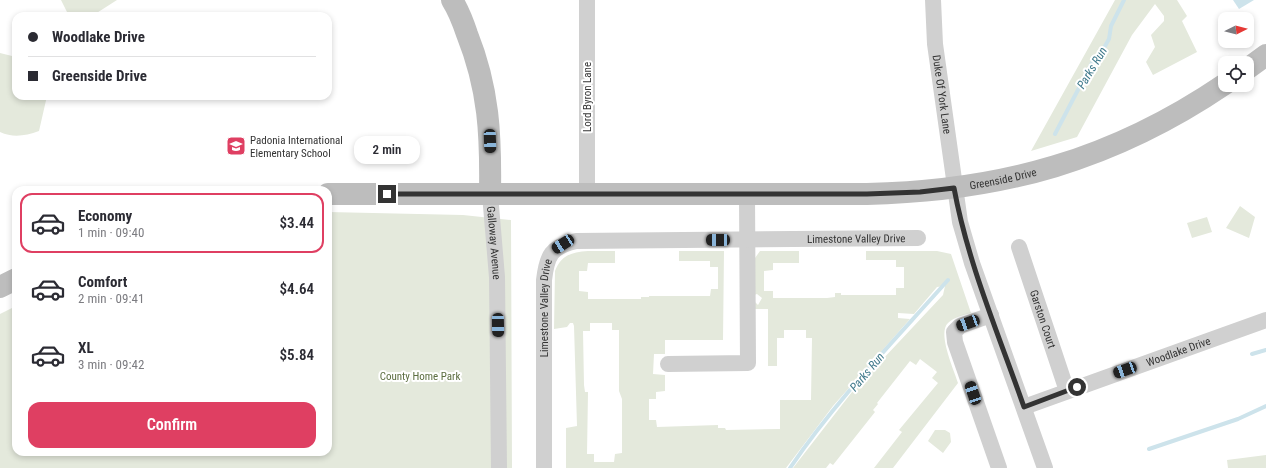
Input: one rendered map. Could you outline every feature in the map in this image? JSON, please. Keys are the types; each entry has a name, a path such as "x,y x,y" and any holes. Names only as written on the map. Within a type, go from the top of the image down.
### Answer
{"street":[{"name":"Lord Byron Lane","path":"587,0 587,194"},
{"name":"Duke Of York Lane","path":"933,0 935,44 954,188 960,222 1045,468"},
{"name":"Galloway Avenue","path":"459,3 481,73 487,104 490,154 490,194 497,277 499,468"},
{"path":"1254,63 1266,55"},
{"name":"Greenside Drive","path":"332,194 874,193 954,188 1015,177 1098,152 1151,129 1179,114 1218,89"},
{"path":"668,364 748,363 746,194"},
{"name":"Limestone Valley Drive","path":"544,468 544,280 546,263 552,251 563,244 576,241 918,238"},
{"name":"Garston Court","path":"1019,248 1067,391"},
{"path":"0,287 12,281"},
{"path":"991,315 960,326 954,332 955,342 999,468"},
{"name":"Woodlake Drive","path":"1024,407 1266,320"}],"green space":[{"path":"61,0 117,0 98,12 67,12"},
{"path":"1115,0 1177,0 1187,16 1182,21 1197,52 1153,75 1146,62 1155,47 1151,35 1164,21 1164,16 1155,4 1132,35 1077,137 1031,151"},
{"path":"0,53 12,56 12,100 46,100 39,131 19,136 0,132"},
{"path":"1240,206 1255,217 1249,238 1226,228"},
{"name":"County Home Park","path":"332,212 463,215 511,220 512,468 0,468 0,314 12,308 12,456 332,456"},
{"path":"1207,217 1212,232 1192,238 1187,223"},
{"path":"582,251 615,251 615,263 588,263 587,271 579,271 579,291 588,292 588,299 641,299 641,297 649,296 710,296 711,289 718,289 718,267 710,267 710,261 679,261 679,251 724,251 723,340 665,340 665,354 654,354 653,374 665,375 665,391 656,392 656,399 649,399 649,420 656,420 657,427 718,425 718,428 725,428 726,430 780,429 780,400 811,400 812,338 806,338 806,330 784,330 784,338 777,338 777,366 768,366 768,309 754,309 754,301 758,305 762,298 757,294 754,295 755,258 760,251 799,251 799,263 773,263 773,270 764,271 764,291 773,291 773,298 827,298 835,297 835,293 841,293 841,295 896,295 896,288 904,288 904,267 896,267 896,260 866,260 866,251 937,251 951,254 971,313 953,319 945,328 944,335 947,352 958,383 893,468 874,468 902,432 899,430 938,383 932,378 937,372 920,359 916,365 910,361 877,403 878,404 873,410 875,412 833,465 830,463 826,468 793,468 852,392 943,295 945,286 937,287 914,314 898,313 898,318 910,319 833,406 786,468 566,468 566,428 577,426 574,326 573,323 570,323 567,327 554,329 555,271 560,261 568,255","holes":["590,323 612,323 612,330 619,330 619,391 622,399 622,453 615,454 614,462 594,462 594,454 587,454 588,392 585,392 584,385 583,331 590,331"]},
{"path":"935,430 945,430 950,433 951,442 943,453 928,441"},
{"path":"1266,455 1266,468 1228,468 1227,460"}],"water":[{"path":"1233,0 1254,0 1239,9"}],"waterway":[{"name":"Parks Run","path":"1055,134 1094,59 1101,53 1109,39 1111,26 1124,0"},
{"name":"Parks Run","path":"790,468 826,419 846,395 886,348 948,280"},
{"path":"1252,354 1266,350"},
{"path":"1149,449 1238,419 1266,406"}],"place":[{"name":"Padonia International Elementary School","path":"236,146"}],"route":[{"path":"387,194 867,194 920,192 954,188 960,222 972,263 1024,407 1077,387"}]}
